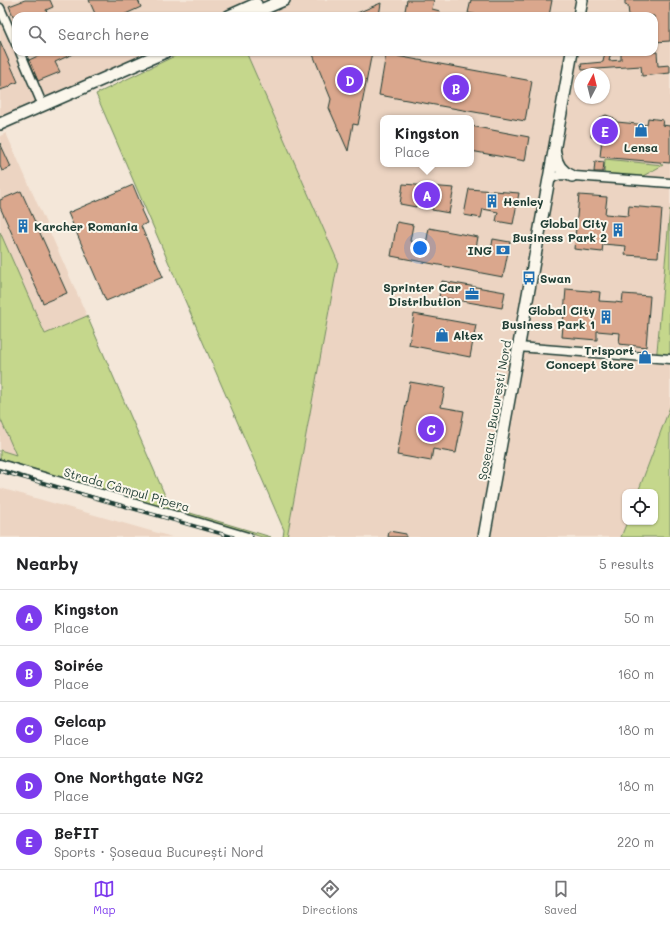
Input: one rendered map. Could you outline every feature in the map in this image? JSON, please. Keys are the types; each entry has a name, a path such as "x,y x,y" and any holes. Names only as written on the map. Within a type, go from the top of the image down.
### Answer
{"main road":[{"path":"238,12 266,0"},
{"path":"256,12 284,0"},
{"path":"580,12 582,0"},
{"path":"0,117 138,56"},
{"path":"0,124 156,56"},
{"name":"Șoseaua București Nord","path":"484,537 546,194 551,179 554,148 571,56"},
{"path":"551,179 558,166 571,102 572,84 568,73"},
{"path":"554,148 558,166 564,172 572,176"}],"street":[{"path":"0,8 12,35"},
{"path":"22,56 40,99"},
{"path":"551,179 561,175 670,183"},
{"path":"518,347 670,359"},
{"name":"Strada Câmpul Pipera","path":"0,464 248,537"}],"shaded area":[{"path":"0,0 670,0 670,209 656,362 670,363 670,407 639,489 622,489 622,525 626,525 621,537 287,537 338,262 248,56 658,56 658,12 12,12 12,56 171,56 0,132"},
{"path":"6,133 87,316 45,334 0,232 0,136"},
{"path":"0,418 16,455 0,450"},
{"path":"0,488 172,537 0,537"}],"green space":[{"path":"175,56 248,56 338,262 287,537 283,537 284,530 96,94"},
{"path":"605,159 663,165 643,176 638,177 604,174"},
{"path":"670,209 670,363 656,362"},
{"path":"0,232 45,334 87,316 170,507 271,537 262,537 0,459 0,450 16,455 0,418"},
{"path":"670,407 670,537 621,537 626,525 658,525 658,489 639,489"}],"building":[{"path":"25,0 50,0 53,7 46,10 47,12 12,12 12,14 9,6"},
{"path":"89,0 138,0 141,7 130,12 94,12"},
{"path":"407,0 434,0 432,9 440,11 440,12 405,12"},
{"path":"471,0 552,0 550,12 468,12"},
{"path":"625,0 670,0 670,41 658,42 658,12 629,12 628,6 625,5"},
{"path":"381,3 380,12 360,12"},
{"path":"0,41 18,82 0,90"},
{"path":"38,56 68,56 55,62 60,72 38,81 29,60"},
{"path":"314,56 371,56 358,125 353,124 348,151 329,108 331,99"},
{"path":"386,56 397,56 532,81 525,121 379,95"},
{"path":"604,56 610,56 609,61 621,60 621,56 657,56 658,66 670,65 670,73 642,76 641,66 582,68 581,64 603,62"},
{"path":"606,115 614,118 617,122 647,125 648,118 663,120 662,125 670,126 670,163 600,157 602,138 591,137 592,126 595,126 599,118"},
{"path":"474,127 529,137 525,161 474,152"},
{"path":"0,143 11,167 2,171 0,166"},
{"path":"595,161 604,162 603,172 594,172"},
{"path":"403,184 454,188 449,213 432,210 433,205 417,202 416,207 400,204"},
{"path":"133,185 147,223 141,226 163,277 106,301 68,213"},
{"name":"Henley","path":"469,189 519,193 513,224 496,221 498,212 483,209 481,218 464,215"},
{"path":"21,191 67,293 43,303 0,207 0,200"},
{"name":"Global City Business Park 2","path":"579,195 607,197 605,214 628,216 629,206 662,209 658,257 625,255 626,246 603,244 602,252 574,249"},
{"path":"397,222 413,225 410,241 426,244 429,228 478,237 475,253 490,256 493,239 510,242 503,277 391,256"},
{"name":"Sprinter Car Distribution","path":"442,281 505,292 502,308 439,297"},
{"name":"Global City Business Park 1","path":"566,289 600,292 599,301 622,303 623,294 650,296 646,347 619,344 620,333 597,331 597,340 562,337"},
{"name":"Altex","path":"414,314 476,325 470,357 409,345"},
{"path":"410,382 445,388 441,407 464,411 456,453 433,449 431,461 397,455"},
{"path":"389,531 406,534 406,537 388,537"}],"railway":[{"path":"0,471 233,537"}],"place":[{"name":"One Northgate NG2","path":"350,80"},
{"name":"Soirée","path":"456,88"},
{"name":"Lensa","path":"641,130"},
{"name":"BeFIT","path":"605,131"},
{"name":"Kingston","path":"427,195"},
{"name":"Henley","path":"492,201"},
{"name":"Karcher Romania","path":"23,226"},
{"name":"Global City Business Park 2","path":"618,230"},
{"name":"ING","path":"503,250"},
{"name":"Swan","path":"529,278"},
{"name":"Sprinter Car Distribution","path":"472,294"},
{"name":"Global City Business Park 1","path":"606,317"},
{"name":"Altex","path":"442,335"},
{"name":"Trisport Concept Store","path":"645,357"},
{"name":"Gelcap","path":"431,429"}]}
